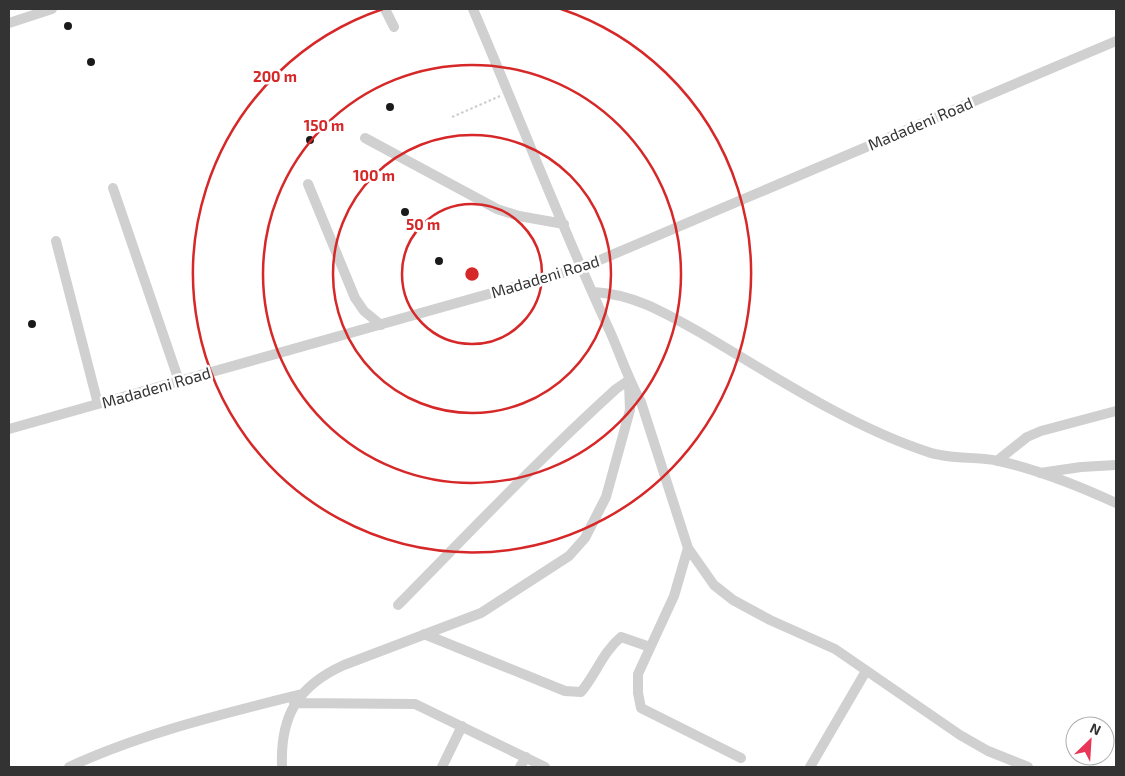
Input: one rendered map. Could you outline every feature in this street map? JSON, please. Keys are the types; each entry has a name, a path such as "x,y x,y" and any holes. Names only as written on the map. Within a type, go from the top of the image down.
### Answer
{"street":[{"path":"9,23 38,11 52,9"},
{"path":"385,9 394,26"},
{"path":"473,9 581,268 617,346 629,380 641,402 688,548 700,569 714,585 733,600 770,620 821,641 853,660 866,672 960,735 988,751 1028,767"},
{"name":"Madadeni Road","path":"9,429 581,268 1116,41"},
{"path":"365,138 498,209 518,216 564,224"},
{"path":"308,184 355,298 364,312 381,325"},
{"path":"113,188 179,381"},
{"path":"56,240 98,404"},
{"path":"593,292 625,296 676,319 809,396 906,444 942,457 997,461 1088,490 1116,503"},
{"path":"398,605 441,563 525,474 616,389 629,380"},
{"path":"282,767 281,742 294,704 302,694 326,673 424,634 453,625 504,600 570,556 585,538 606,497 630,410 629,380"},
{"path":"997,461 1027,437 1041,431 1116,411"},
{"path":"1039,473 1074,467 1116,465"},
{"path":"688,548 674,596 638,674 638,693 641,708 741,758"},
{"path":"424,634 565,691 581,692 592,680 608,648 621,637 650,647"},
{"path":"810,767 866,672"},
{"path":"69,767 137,740 210,717 302,694"},
{"path":"294,704 416,704 545,767"},
{"path":"442,767 462,726"},
{"path":"520,767 526,757"}],"path":[{"path":"452,117 509,92"}],"building":[{"path":"68,22 72,26 68,30 64,26"},
{"path":"91,58 95,62 91,66 87,62"},
{"path":"390,103 394,107 390,111 386,107"},
{"path":"310,136 314,140 310,144 306,140"},
{"path":"405,208 409,212 405,216 401,212"},
{"path":"439,257 443,261 439,265 435,261"},
{"path":"32,320 36,324 32,328 28,324"}]}
